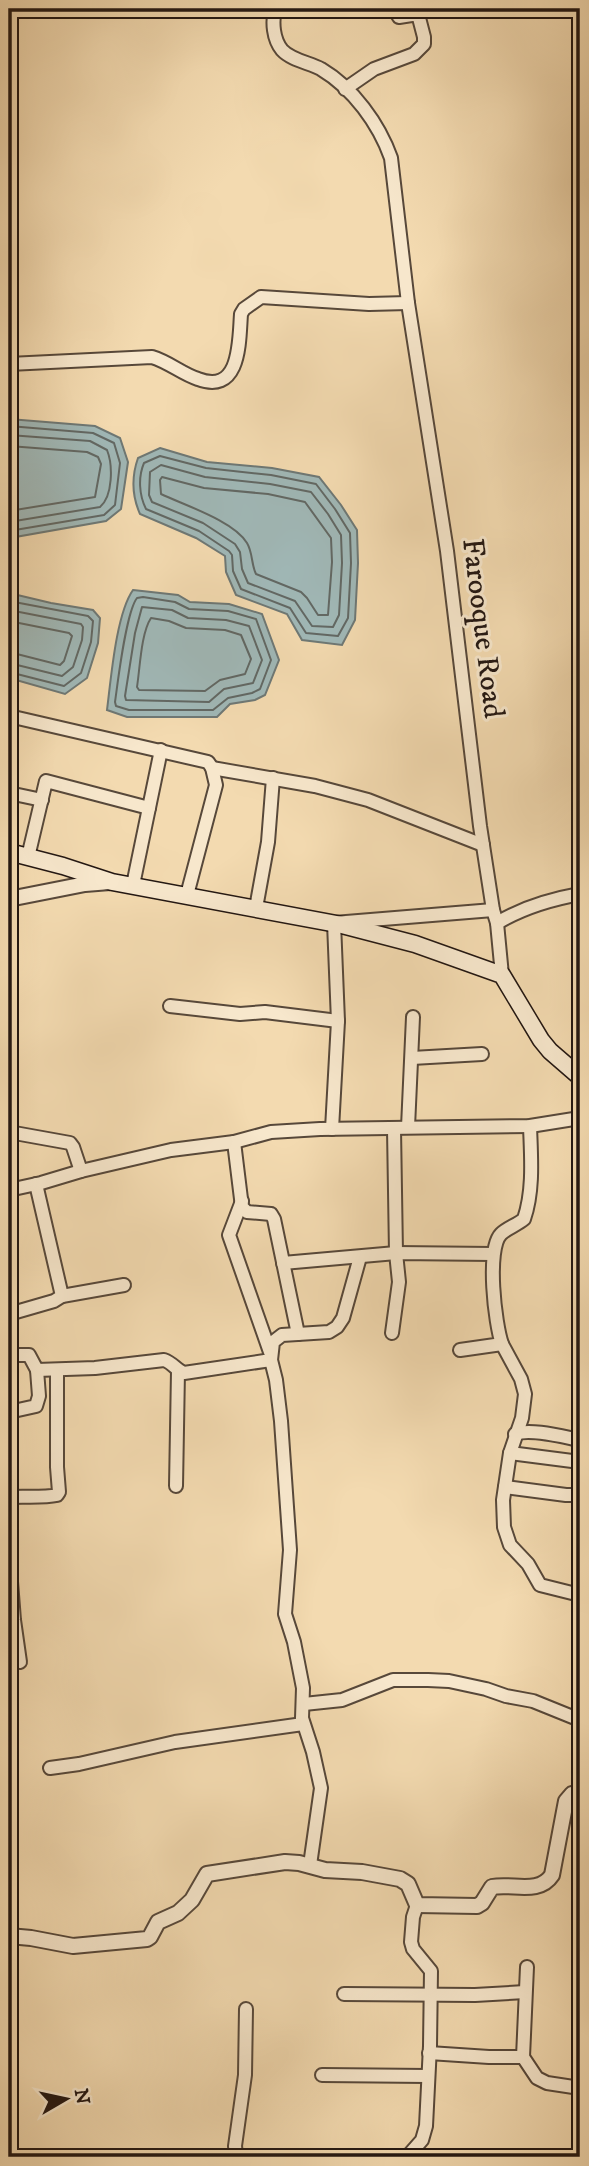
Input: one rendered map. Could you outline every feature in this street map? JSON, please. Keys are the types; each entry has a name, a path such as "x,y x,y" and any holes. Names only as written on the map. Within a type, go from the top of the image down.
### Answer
{"main road":[{"path":"9,852 112,881 334,923 415,944 502,975"},
{"name":"Farooque Road","path":"502,975 541,1040 580,1077"}],"street":[{"name":"Farooque Road","path":"275,9 275,33 285,54 321,69 345,89 376,127 391,158 408,303 447,551 483,845 502,975"},
{"path":"345,89 374,69 416,52 424,44 419,16 416,14 399,17 394,9"},
{"path":"9,364 152,357 163,360 196,379 213,381 226,377 233,370 241,314 261,297 369,304 408,303"},
{"path":"9,716 208,762 216,785 187,895"},
{"path":"133,885 161,750"},
{"path":"212,768 315,786 368,800 483,845"},
{"path":"256,908 268,842 273,778"},
{"path":"28,857 46,781 149,808"},
{"path":"9,793 42,800"},
{"path":"9,900 112,881"},
{"path":"332,1129 338,1021 334,923 509,916 543,903 580,894"},
{"path":"170,1006 240,1014 265,1012 338,1021"},
{"path":"408,1127 413,1017"},
{"path":"412,1058 482,1054"},
{"path":"9,1190 171,1150 234,1142 271,1132 298,1129 530,1126 580,1118"},
{"path":"530,1126 528,1209 524,1219 500,1235 493,1254 496,1327 521,1379 525,1394 522,1418 510,1453 502,1513 503,1527 510,1545 528,1564 540,1585 580,1595"},
{"path":"392,1333 400,1282 396,1253 394,1129"},
{"path":"9,1132 70,1143 81,1171"},
{"path":"234,1142 243,1207 247,1212 271,1214 274,1219 298,1334"},
{"path":"36,1184 62,1296"},
{"path":"242,1201 229,1235 276,1380 288,1495 290,1550 285,1614 294,1642 303,1688 303,1724 321,1788 310,1865"},
{"path":"283,1263 396,1253 493,1254"},
{"path":"271,1358 273,1342 282,1335 329,1332 337,1327 343,1318 360,1257"},
{"path":"9,1314 54,1301 62,1296 124,1285"},
{"path":"460,1350 502,1344"},
{"path":"9,1354 29,1355 37,1370 39,1396 36,1406 9,1412"},
{"path":"178,1371 184,1373 271,1358"},
{"path":"37,1370 164,1360 174,1364 178,1371 176,1486"},
{"path":"9,1497 47,1497 59,1492 57,1370"},
{"path":"515,1434 531,1433 580,1440"},
{"path":"510,1453 580,1462"},
{"path":"505,1487 580,1495"},
{"path":"9,1556 13,1620 20,1662"},
{"path":"304,1704 357,1696 393,1680 449,1681 533,1702 580,1720"},
{"path":"50,1768 175,1742 303,1724"},
{"path":"417,1905 477,1906 492,1887 537,1887 548,1881 552,1875 566,1801 572,1794 580,1793"},
{"path":"9,1936 73,1946 147,1939 158,1923 178,1913 192,1900 207,1874 285,1862 325,1870 400,1878 408,1884 417,1905 413,1917 413,1949 431,1971 426,2126 422,2140 407,2157"},
{"path":"527,1967 523,2057 537,2078 547,2083 580,2088"},
{"path":"344,1994 475,1995 525,1992"},
{"path":"241,2157 236,2155 235,2146 244,2094 246,2010"},
{"path":"429,2053 523,2057"},
{"path":"322,2075 428,2076"}],"water":[{"path":"9,419 95,426 120,438 128,462 121,509 106,521 9,540"},
{"path":"160,448 207,462 272,468 319,477 357,530 355,620 342,645 302,640 287,614 236,595 226,572 225,556 196,538 140,514 133,487 138,458"},
{"path":"133,590 178,595 190,602 229,604 262,614 279,660 265,695 255,700 230,704 217,717 127,717 107,710 118,630"},
{"path":"9,593 93,610 100,618 98,643 87,678 65,694 9,678"}]}
